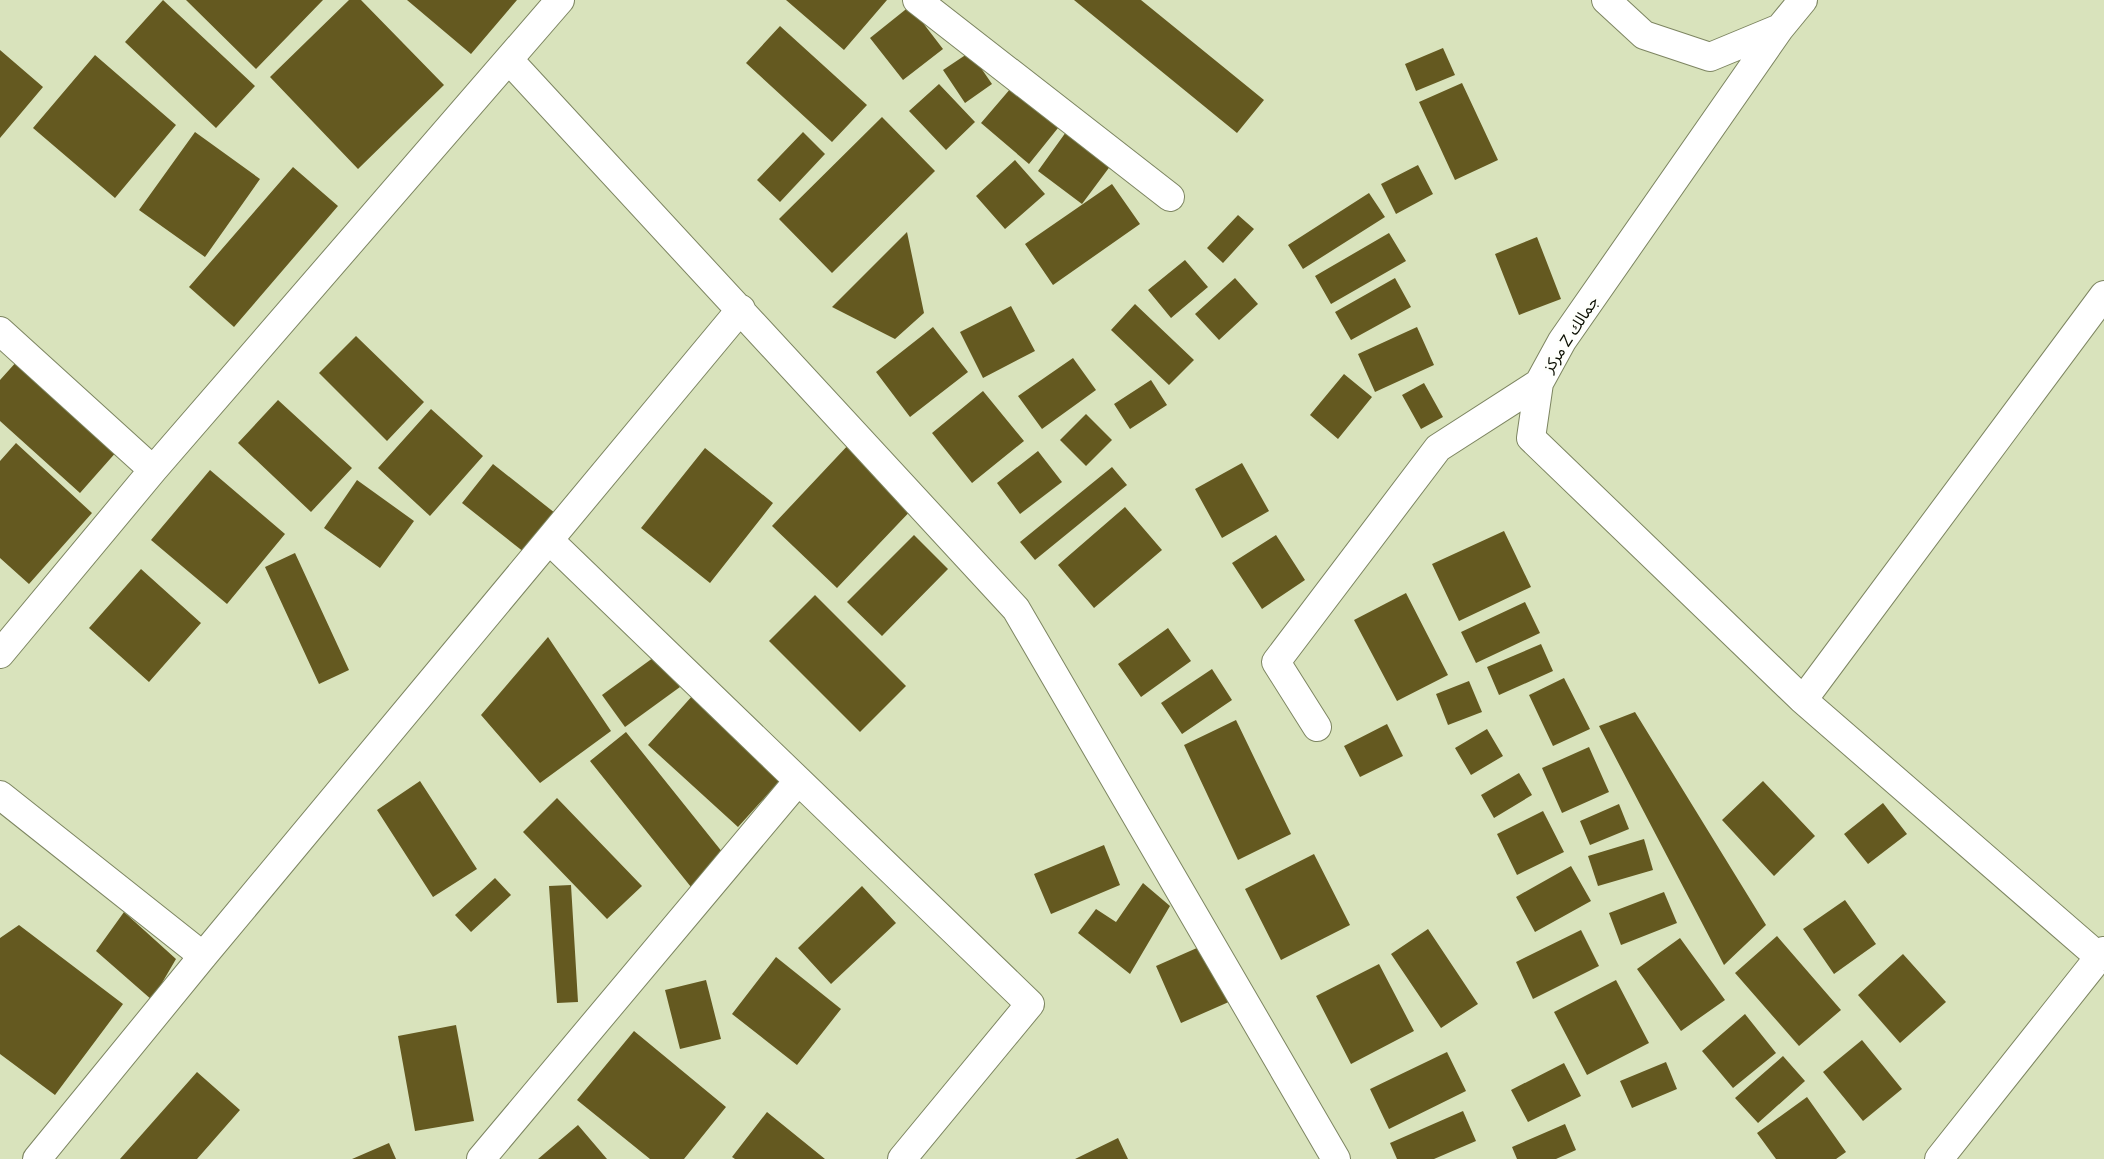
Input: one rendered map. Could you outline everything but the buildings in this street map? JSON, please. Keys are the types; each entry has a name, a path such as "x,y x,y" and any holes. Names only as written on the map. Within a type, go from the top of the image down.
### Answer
{"street":[{"path":"0,654 154,470 560,0"},
{"path":"917,0 1170,197"},
{"path":"1606,0 1644,35 1710,57 1780,28"},
{"name":"مركز Z جمالك","path":"1803,0 1780,28 1562,341 1539,383 1531,438 1803,700"},
{"path":"509,60 1016,609 1336,1159"},
{"path":"1939,1159 2102,954 1803,700 2104,295"},
{"path":"37,1159 203,956 741,310"},
{"path":"0,332 154,470"},
{"path":"1317,726 1276,662 1438,448 1539,383"},
{"path":"548,540 1030,1004 902,1159"},
{"path":"481,1159 798,781"},
{"path":"0,796 203,956"}]}
